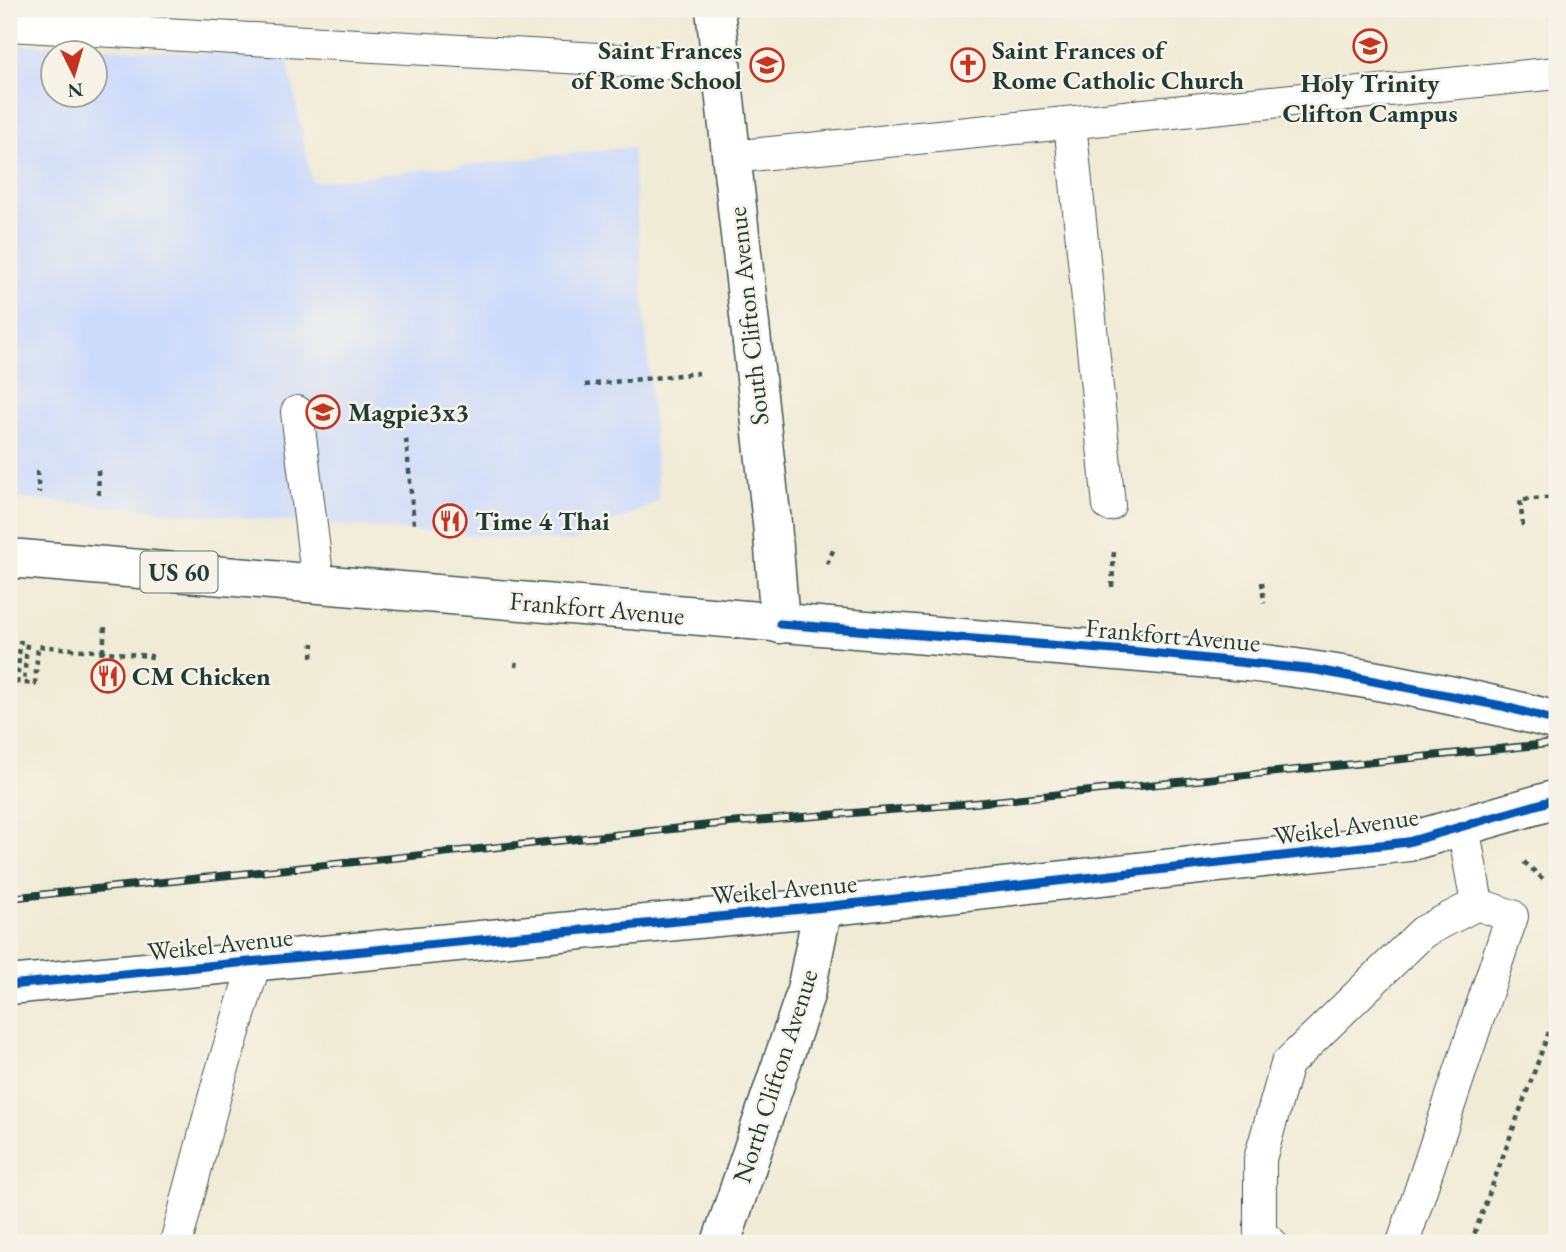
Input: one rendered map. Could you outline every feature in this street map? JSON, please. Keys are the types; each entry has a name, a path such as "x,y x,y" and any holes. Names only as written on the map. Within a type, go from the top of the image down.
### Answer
{"street":[{"name":"South Clifton Avenue","path":"715,9 772,523 780,624"},
{"name":"Frankfort Avenue","path":"9,558 1140,652 1317,670 1502,706 1557,721"},
{"name":"Weikel Avenue","path":"9,985 823,907 1408,842 1557,799"},
{"name":"North Clifton Avenue","path":"721,1243 805,995 823,907"}],"lane":[{"path":"9,25 721,66"},
{"path":"731,158 1557,73"},
{"path":"1070,123 1109,505"},
{"path":"297,412 318,583"},
{"path":"1463,826 1477,904"},
{"path":"1271,1243 1260,1234 1260,1159 1287,1064 1423,932 1477,904 1513,916 1403,1243"},
{"path":"176,1243 216,1091 254,962"}],"path":[{"path":"585,385 699,373"},
{"path":"406,439 414,524"},
{"path":"97,470 99,498"},
{"path":"37,471 39,493"},
{"path":"1522,526 1520,500 1557,497"},
{"path":"1112,587 1114,541"},
{"path":"827,564 835,546"},
{"path":"1262,582 1264,603"},
{"path":"9,638 10,618"},
{"path":"103,652 105,626"},
{"path":"9,685 17,686 20,642 27,643 24,683 35,684 38,646 151,656 150,659"},
{"path":"312,657 313,643"},
{"path":"516,667 517,660"},
{"path":"1524,862 1539,876"},
{"path":"1471,1243 1557,1010"}],"shaded area":[{"path":"9,44 38,45 38,108 108,108 108,49 287,57 312,182 632,147 659,501 572,542 9,498"}],"railway":[{"path":"9,898 729,823 975,803 1557,743"}],"cycle path":[{"path":"780,624 1140,652 1317,670 1502,706 1557,721"},
{"path":"9,985 823,907 1408,842 1557,799"}],"place":[{"name":"Holy Trinity Clifton Campus","path":"1370,46"},
{"name":"Saint Frances of Rome School","path":"767,65"},
{"name":"Saint Frances of Rome Catholic Church","path":"968,65"},
{"name":"Magpie3x3","path":"323,412"},
{"name":"Time 4 Thai","path":"450,521"},
{"name":"CM Chicken","path":"108,676"}]}
